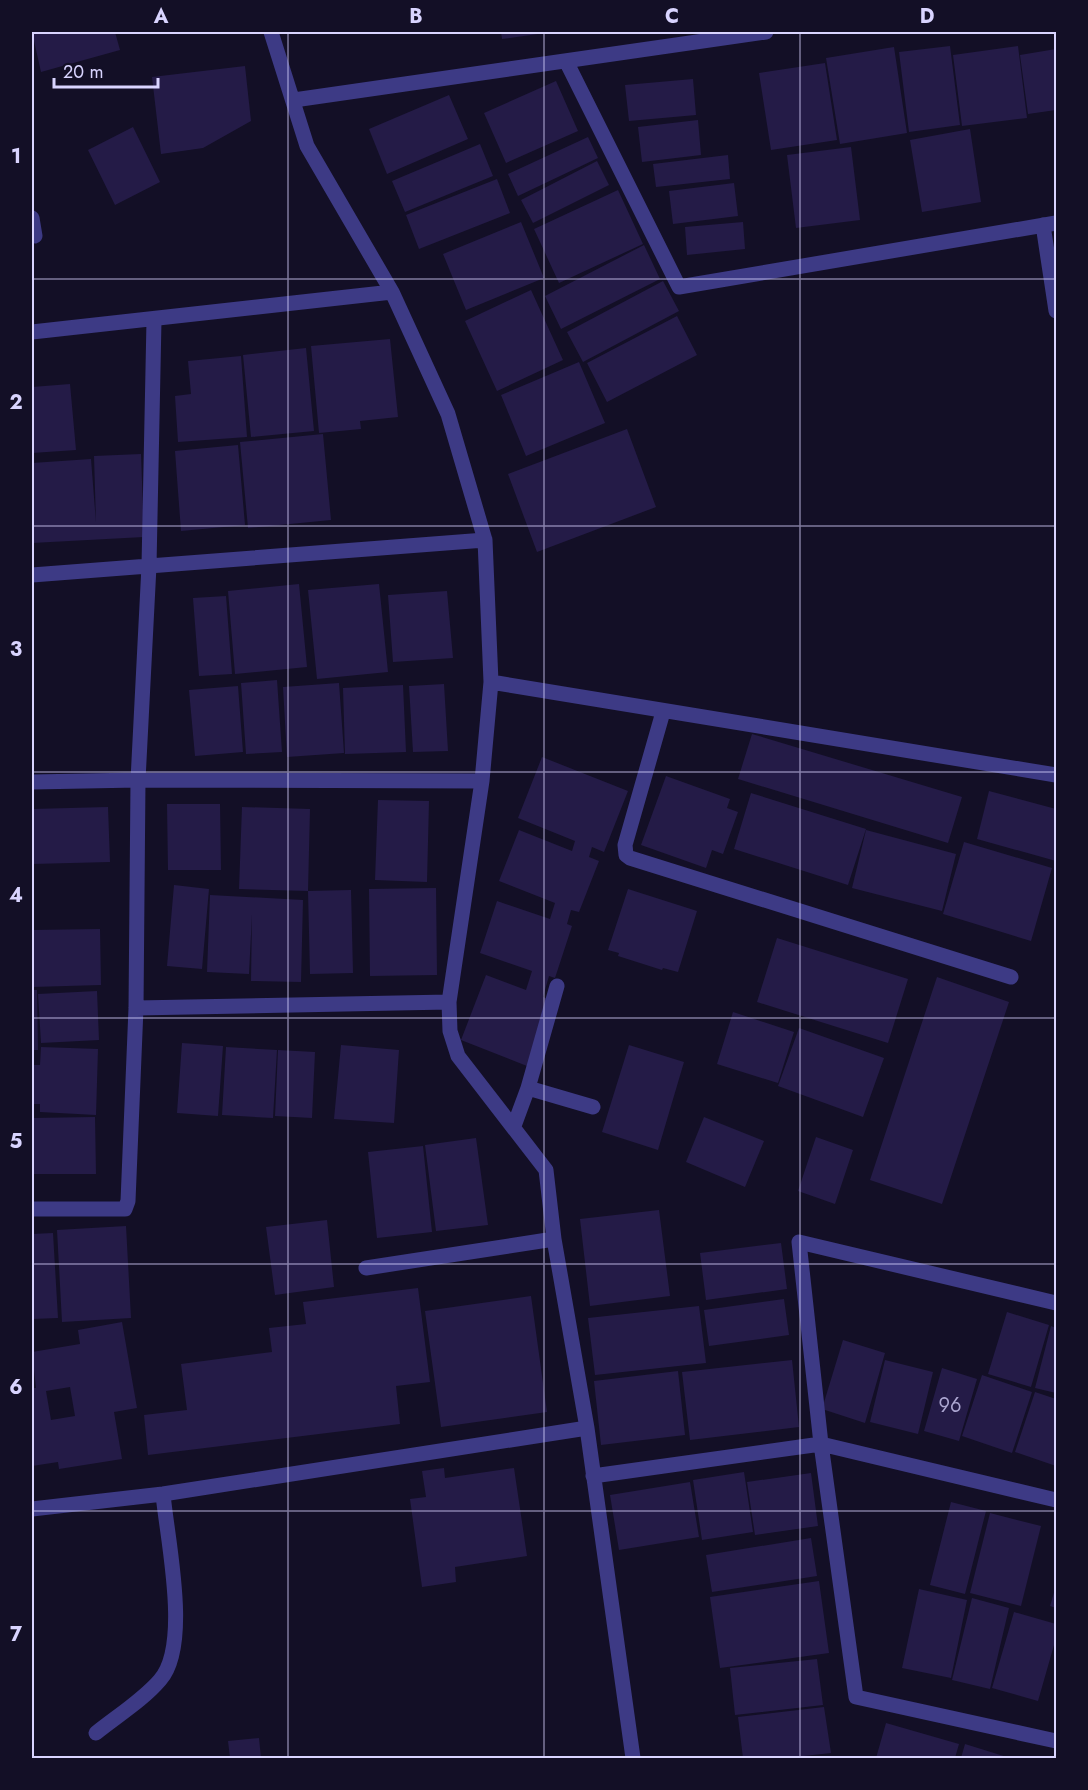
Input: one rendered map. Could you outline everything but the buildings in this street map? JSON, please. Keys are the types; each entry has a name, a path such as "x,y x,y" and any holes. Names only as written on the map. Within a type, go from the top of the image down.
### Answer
{"street":[{"path":"271,32 307,146 392,292 448,414 485,540 491,682 482,781 449,1002 450,1031 458,1056 472,1078 514,1126 546,1170 554,1239 587,1428 633,1758"},
{"path":"294,100 766,32"},
{"path":"566,61 679,287 1050,224 1056,310"},
{"path":"32,218 35,236"},
{"path":"32,332 392,292"},
{"path":"32,1209 125,1209 127,1206 136,1008 138,780 149,566 154,320"},
{"path":"32,575 485,540"},
{"path":"491,682 1056,775"},
{"path":"663,712 624,845 626,855 1011,977"},
{"path":"32,782 482,781"},
{"path":"514,1126 528,1088 557,986"},
{"path":"136,1008 449,1002"},
{"path":"528,1088 593,1107"},
{"path":"366,1268 554,1239"},
{"path":"1056,1303 799,1242 821,1443 856,1697 1056,1741"},
{"path":"32,1509 163,1494 587,1428"},
{"path":"593,1476 821,1443 1056,1500"},
{"path":"96,1733 161,1679 174,1654 177,1629 163,1494"}]}
